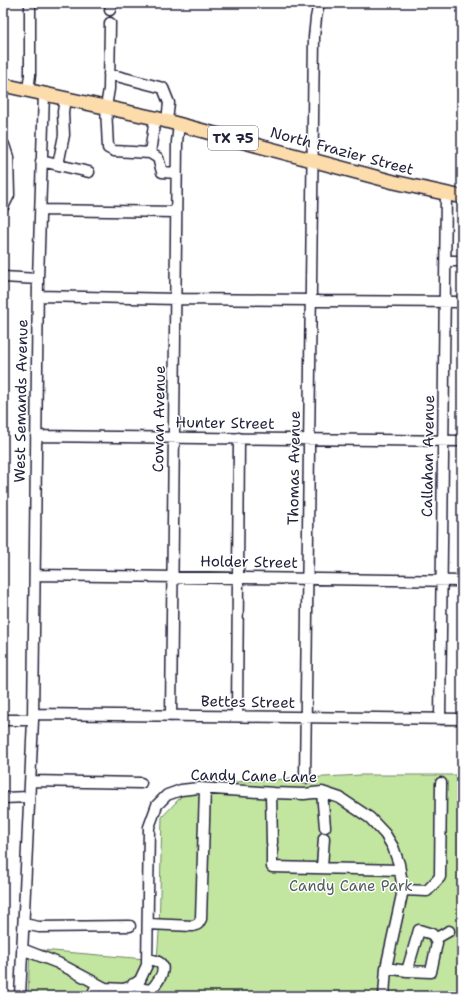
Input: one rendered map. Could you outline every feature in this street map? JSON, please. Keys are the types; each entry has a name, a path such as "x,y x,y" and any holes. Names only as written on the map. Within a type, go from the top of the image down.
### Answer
{"main road":[{"name":"North Frazier Street","path":"3,85 167,121 394,182 462,197"}],"street":[{"path":"28,90 30,75 30,3"},
{"name":"Thomas Avenue","path":"305,778 314,37 319,3"},
{"path":"110,23 109,74 106,107 108,148 114,151 150,153 158,158 162,172 176,173"},
{"path":"109,74 163,88 169,103 167,121 150,153"},
{"name":"West Semands Avenue","path":"20,996 33,717 38,278 44,93"},
{"path":"58,165 64,135 63,112 65,98"},
{"name":"Cowan Avenue","path":"167,121 177,142 171,716"},
{"path":"3,145 8,157 9,195 3,207"},
{"path":"41,161 89,172"},
{"name":"Callahan Avenue","path":"440,719 446,194"},
{"path":"40,210 176,212"},
{"path":"446,261 462,260"},
{"path":"3,277 38,278"},
{"path":"38,296 462,302"},
{"name":"Hunter Street","path":"36,436 462,441"},
{"path":"237,716 239,438"},
{"name":"Holder Street","path":"35,575 462,581"},
{"name":"Bettes Street","path":"3,720 33,717 171,716 462,719"},
{"path":"30,781 141,783"},
{"path":"402,890 427,891 440,877 440,783"},
{"path":"148,924 193,926 198,924 201,919 205,789"},
{"name":"Candy Cane Lane","path":"134,984 140,980 147,965 150,827 157,805 167,795 181,790 205,789 304,794 322,792 340,798 370,818 385,834 393,847 400,870 402,890 386,968 384,996"},
{"path":"322,792 325,826"},
{"path":"271,793 272,867 400,870"},
{"path":"3,798 29,797"},
{"path":"322,867 324,838"},
{"path":"24,924 39,927 130,926"},
{"path":"386,968 407,971 431,972 437,943 432,934 419,930 407,971"},
{"path":"435,939 449,931"},
{"path":"22,948 58,963 105,988 123,989 134,984 144,989 151,990 156,984 162,971 162,965 159,961 147,960"},
{"path":"92,996 97,984"}],"green space":[{"name":"Candy Cane Park","path":"361,775 462,775 462,996 28,996 30,949 157,960 162,817 180,798 180,785"}]}
